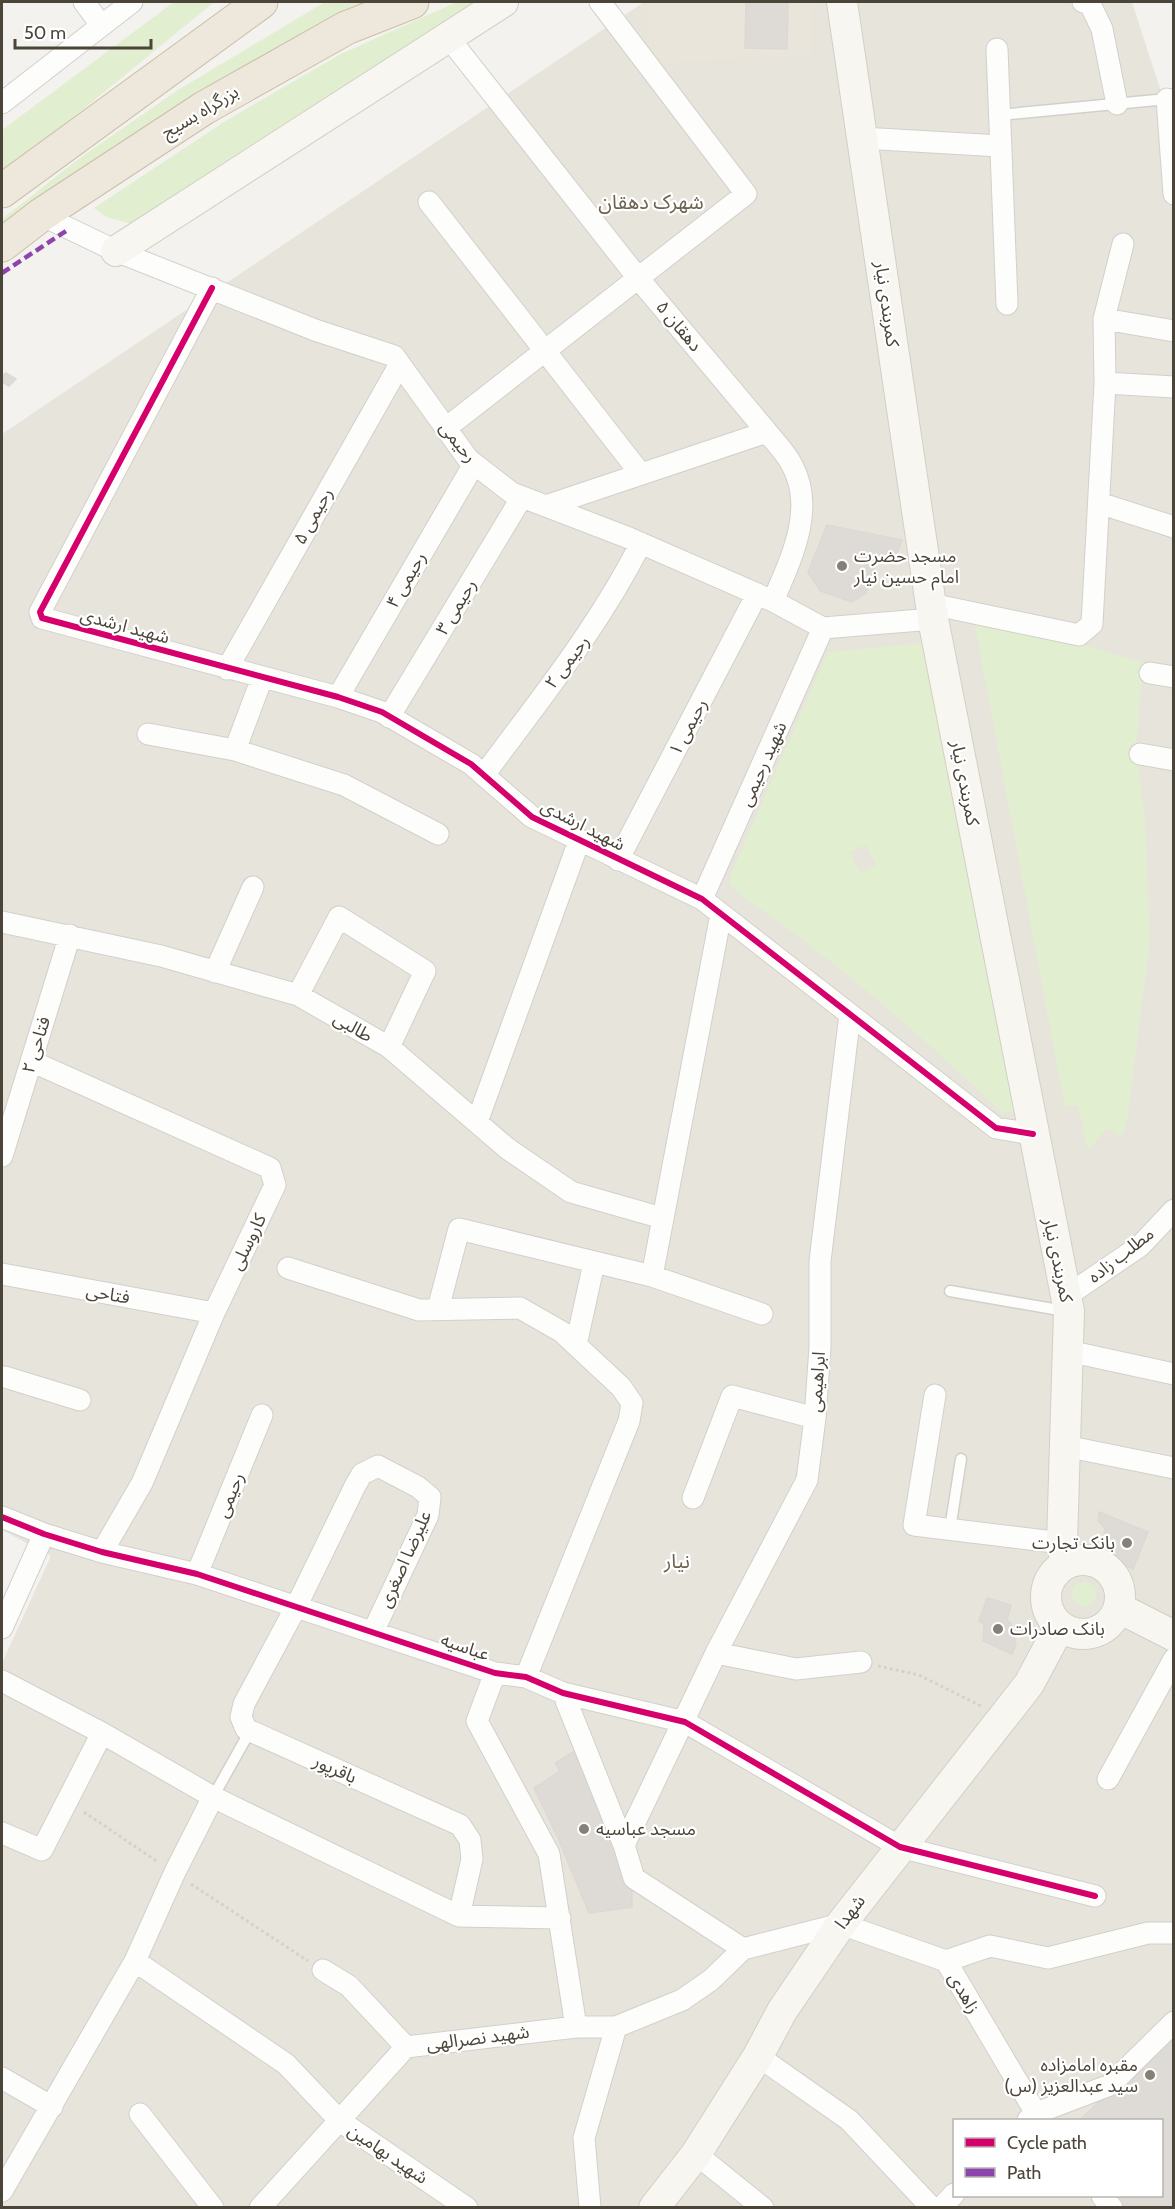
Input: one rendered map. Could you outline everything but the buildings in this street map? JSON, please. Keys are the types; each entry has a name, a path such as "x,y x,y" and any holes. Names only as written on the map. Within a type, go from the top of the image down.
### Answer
{"highway":[{"path":"2,191 261,2"},
{"name":"بزرگراه بسیج","path":"2,245 41,215 204,108 346,28 412,2"}],"main road":[{"path":"116,251 503,2"},
{"name":"کمربندی نیار","path":"842,2 932,612 1067,1304 1064,1554"},
{"path":"1064,1554 1102,1565 1118,1583 1119,1608 1113,1618 1094,1632 1083,1634 1060,1626 1049,1611 1046,1593 1064,1554"},
{"path":"1119,1608 1173,1636"},
{"name":"شهدا","path":"654,2208 696,2154 758,2056 782,2011 841,1924 1029,1684 1060,1626"}],"street":[{"path":"84,2 101,25"},
{"path":"2,103 132,2"},
{"path":"446,428 746,194 600,2"},
{"path":"1083,2 1090,4 1102,29 1117,104"},
{"name":"دهقان ۵","path":"448,37 638,278 792,464 801,489 802,514 794,552 765,598"},
{"path":"997,49 1007,304"},
{"path":"1167,99 1173,194"},
{"path":"862,138 1000,146"},
{"path":"429,201 640,473"},
{"name":"رحیمی","path":"41,215 116,251 315,330 394,356 474,464 512,493 640,543 765,598 823,628"},
{"path":"823,628 932,612 1079,635 1092,624 1105,383 1104,319 1123,244"},
{"name":"شهید ارشدی","path":"212,288 40,612 42,618 338,697 389,717 471,764 532,817 702,899 996,1128 1033,1134"},
{"path":"1104,319 1173,331"},
{"name":"رحیمی ۵","path":"227,669 400,364"},
{"path":"1105,383 1173,387"},
{"path":"546,506 767,432"},
{"name":"رحیمی ۴","path":"338,697 474,464"},
{"name":"رحیمی ۳","path":"389,717 522,497"},
{"path":"1099,503 1173,527"},
{"name":"رحیمی ۲","path":"483,775 592,629 615,594 640,543"},
{"name":"رحیمی ۱","path":"618,860 765,598"},
{"name":"شهید رحیمی","path":"702,899 823,628"},
{"path":"1150,673 1173,677"},
{"path":"235,750 262,678"},
{"path":"148,734 235,750 344,785 438,834"},
{"path":"1140,754 1173,760"},
{"path":"477,1122 579,841"},
{"path":"215,972 253,887"},
{"path":"652,1276 721,914"},
{"path":"298,995 339,917 425,971 389,1047"},
{"name":"طالبی","path":"2,922 70,935 298,995 389,1047 508,1149 571,1192 662,1218"},
{"name":"فتاحی ۲","path":"2,1156 70,935"},
{"name":"ابراهیمی","path":"624,1845 685,1722 716,1653 807,1480 815,1418 820,1347 820,1261 850,1014"},
{"name":"کاروسلی","path":"31,1061 270,1168 275,1185 214,1313 142,1483 102,1552"},
{"name":"مطلب زاده","path":"1067,1304 1140,1246 1173,1210"},
{"path":"438,1309 459,1229 652,1276 762,1314"},
{"path":"576,1346 594,1263"},
{"path":"288,1268 419,1310 520,1308 562,1332 621,1387 632,1403 629,1421 526,1677"},
{"name":"فتاحی","path":"2,1274 214,1313"},
{"path":"1068,1351 1173,1374"},
{"path":"3,1376 80,1400"},
{"path":"935,1395 914,1525 950,1529 1064,1554"},
{"path":"693,1498 732,1396 815,1418"},
{"name":"رحیمی","path":"197,1574 262,1415"},
{"path":"1065,1446 1173,1468"},
{"name":"علیرضا اصغری","path":"296,1607 355,1486 362,1474 378,1466 418,1487 430,1497 428,1515 373,1632"},
{"name":"عباسیه","path":"2,1517 44,1534 102,1552 197,1574 495,1673 526,1677 562,1693 685,1722 900,1847 1095,1896"},
{"path":"2,1628 44,1534"},
{"path":"250,1731 246,1729 241,1717 244,1704 296,1607"},
{"path":"716,1653 796,1670 861,1662"},
{"path":"1108,1779 1173,1659"},
{"path":"495,1673 477,1721 549,1854 576,2027"},
{"path":"2,1681 102,1733 213,1797 459,1916 560,1918"},
{"path":"562,1693 624,1845 634,1878 743,1949 841,1924"},
{"name":"باقرپور","path":"250,1731 460,1825 470,1840 472,1859 459,1916"},
{"path":"2,1833 42,1850 102,1733"},
{"path":"2,2191 135,1960 175,1872 213,1797"},
{"name":"زاهدی","path":"841,1924 946,1961 1034,2118"},
{"path":"946,1961 990,1946 1048,1958 1148,1933 1173,1933"},
{"name":"شهید نصرالهی","path":"260,2208 406,2047 576,2027 616,2027 682,2000 711,1980 743,1949"},
{"name":"شهید بهامین","path":"135,1960 286,2064 340,2121 467,2208"},
{"path":"323,1970 349,1986 406,2047"},
{"path":"1034,2118 1110,2085 1173,2022"},
{"path":"590,2208 584,2138 616,2027"},
{"path":"758,2056 849,2120 932,2208"},
{"path":"2,2078 52,2107"},
{"path":"140,2114 213,2208"},
{"path":"696,2154 763,2208"},
{"path":"941,2208 953,2195"}],"lane":[{"path":"999,115 1167,99"},
{"path":"950,1291 1067,1304"},
{"path":"950,1529 961,1459"},
{"path":"213,1797 250,1731"}],"path":[{"path":"861,1662 919,1676 1004,1717"},
{"path":"68,1800 323,1970"}],"shaded area":[{"path":"644,2 1132,2 1174,132 1173,2207 2,2208 2,1663 51,1556 2,1530 2,434"},
{"path":"646,2 812,2 811,55 652,63"}],"green space":[{"path":"174,2 214,2 2,176 2,130"},
{"path":"325,2 372,2 2,230 2,219 80,158 178,90"},
{"path":"457,2 487,2 132,224 106,217 94,208 227,120 341,54"},
{"path":"972,610 1143,663 1136,748 1145,821 1150,942 1127,1121 1122,1136 1106,1129 1088,1151 1078,1105 1065,1107"},
{"path":"923,643 1015,1111 1002,1113 877,1000 742,896 730,884 730,876 828,652","holes":["866,845 876,865 860,873 850,852"]},
{"path":"1084,1582 1093,1585 1096,1594 1093,1603 1084,1606 1075,1603 1072,1594 1075,1585"}],"marked path":[{"path":"2,273 69,229"}],"cycle path":[{"path":"212,288 40,612 42,618 338,697 382,712 471,764 532,817 702,899 996,1128 1033,1134"},
{"path":"2,1517 44,1534 102,1552 197,1574 495,1673 526,1677 563,1693 685,1722 900,1847 1095,1896"}],"place":[{"name":"مسجد حضرت امام حسین نیار","path":"842,566"},
{"name":"بانک تجارت","path":"1127,1543"},
{"name":"بانک صادرات","path":"998,1629"},
{"name":"مسجد عباسیه","path":"584,1829"},
{"name":"مقبره امامزاده سید عبدالعزیز (س)","path":"1150,2075"}],"district":[{"name":"شهرک دهقان","path":"651,202"},
{"name":"نیار","path":"677,1561"}]}
